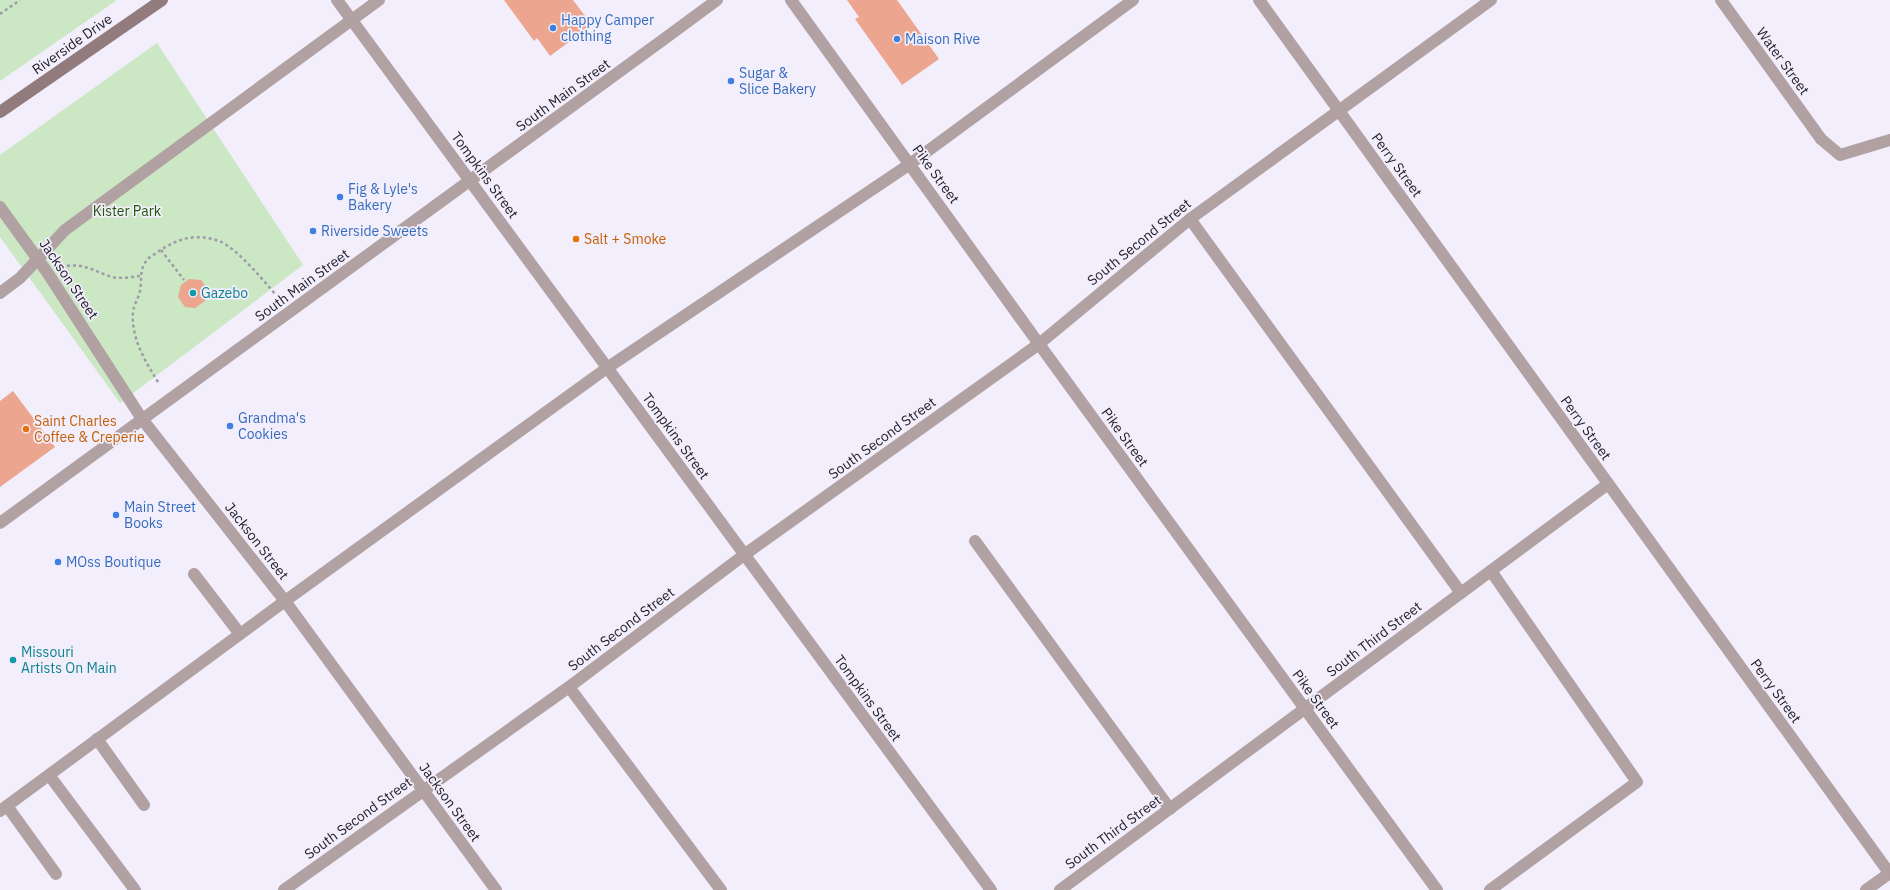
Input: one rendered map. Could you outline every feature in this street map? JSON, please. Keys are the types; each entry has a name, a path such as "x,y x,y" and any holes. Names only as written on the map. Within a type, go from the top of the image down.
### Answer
{"street":[{"name":"Riverside Drive","path":"0,112 162,0"},
{"name":"Tompkins Street","path":"337,0 472,181 607,368 991,890"},
{"path":"0,293 20,278 65,230 379,0"},
{"name":"South Main Street","path":"0,523 142,418 472,181 717,0"},
{"name":"Pike Street","path":"792,0 1039,344 1437,890"},
{"path":"56,874 4,809 285,601 607,368 910,164 1133,0"},
{"name":"Perry Street","path":"1259,0 1890,873"},
{"name":"South Second Street","path":"284,890 568,687 744,555 1039,344 1190,219 1491,0"},
{"name":"Water Street","path":"1722,0 1821,139 1840,155 1890,140"},
{"name":"Jackson Street","path":"0,207 47,272 142,418 285,601 496,890"},
{"path":"1190,219 1461,593"},
{"name":"South Third Street","path":"1060,890 1608,484"},
{"path":"975,541 1170,809"},
{"path":"1490,890 1637,782 1491,571"},
{"path":"194,574 240,634"},
{"path":"568,687 721,890"},
{"path":"97,740 144,805"},
{"path":"50,775 135,890"},
{"path":"1866,890 1890,873"}],"path":[{"path":"0,14 20,0"},
{"path":"168,400 140,351 133,325 132,307 139,293 140,276 147,260 176,241 188,237 221,241 254,270 291,312"},
{"path":"161,250 184,280"},
{"path":"47,272 74,265 91,268 112,277 122,278 140,276"}],"green space":[{"path":"0,0 117,0 0,81"},
{"name":"Kister Park","path":"157,43 303,265 120,403 0,237 0,155"}],"building":[{"path":"504,0 573,0 592,25 550,56 537,38 534,41"},
{"name":"Maison Rive","path":"847,0 897,0 939,59 902,85 855,19 859,17"},
{"name":"Gazebo","path":"189,279 201,280 208,289 205,301 195,308 185,307 178,297 181,285"},
{"path":"13,391 55,447 0,487 0,401"}],"place":[{"name":"Happy Camper clothing","path":"553,28"},
{"name":"Maison Rive","path":"897,39"},
{"name":"Sugar & Slice Bakery","path":"731,81"},
{"name":"Fig & Lyle's Bakery","path":"340,197"},
{"name":"Riverside Sweets","path":"313,231"},
{"name":"Salt + Smoke","path":"576,239"},
{"name":"Gazebo","path":"193,293"},
{"name":"Grandma's Cookies","path":"230,426"},
{"name":"Saint Charles Coffee & Creperie","path":"26,429"},
{"name":"Main Street Books","path":"116,515"},
{"name":"MOss Boutique","path":"58,562"},
{"name":"Missouri Artists On Main","path":"13,660"}]}
